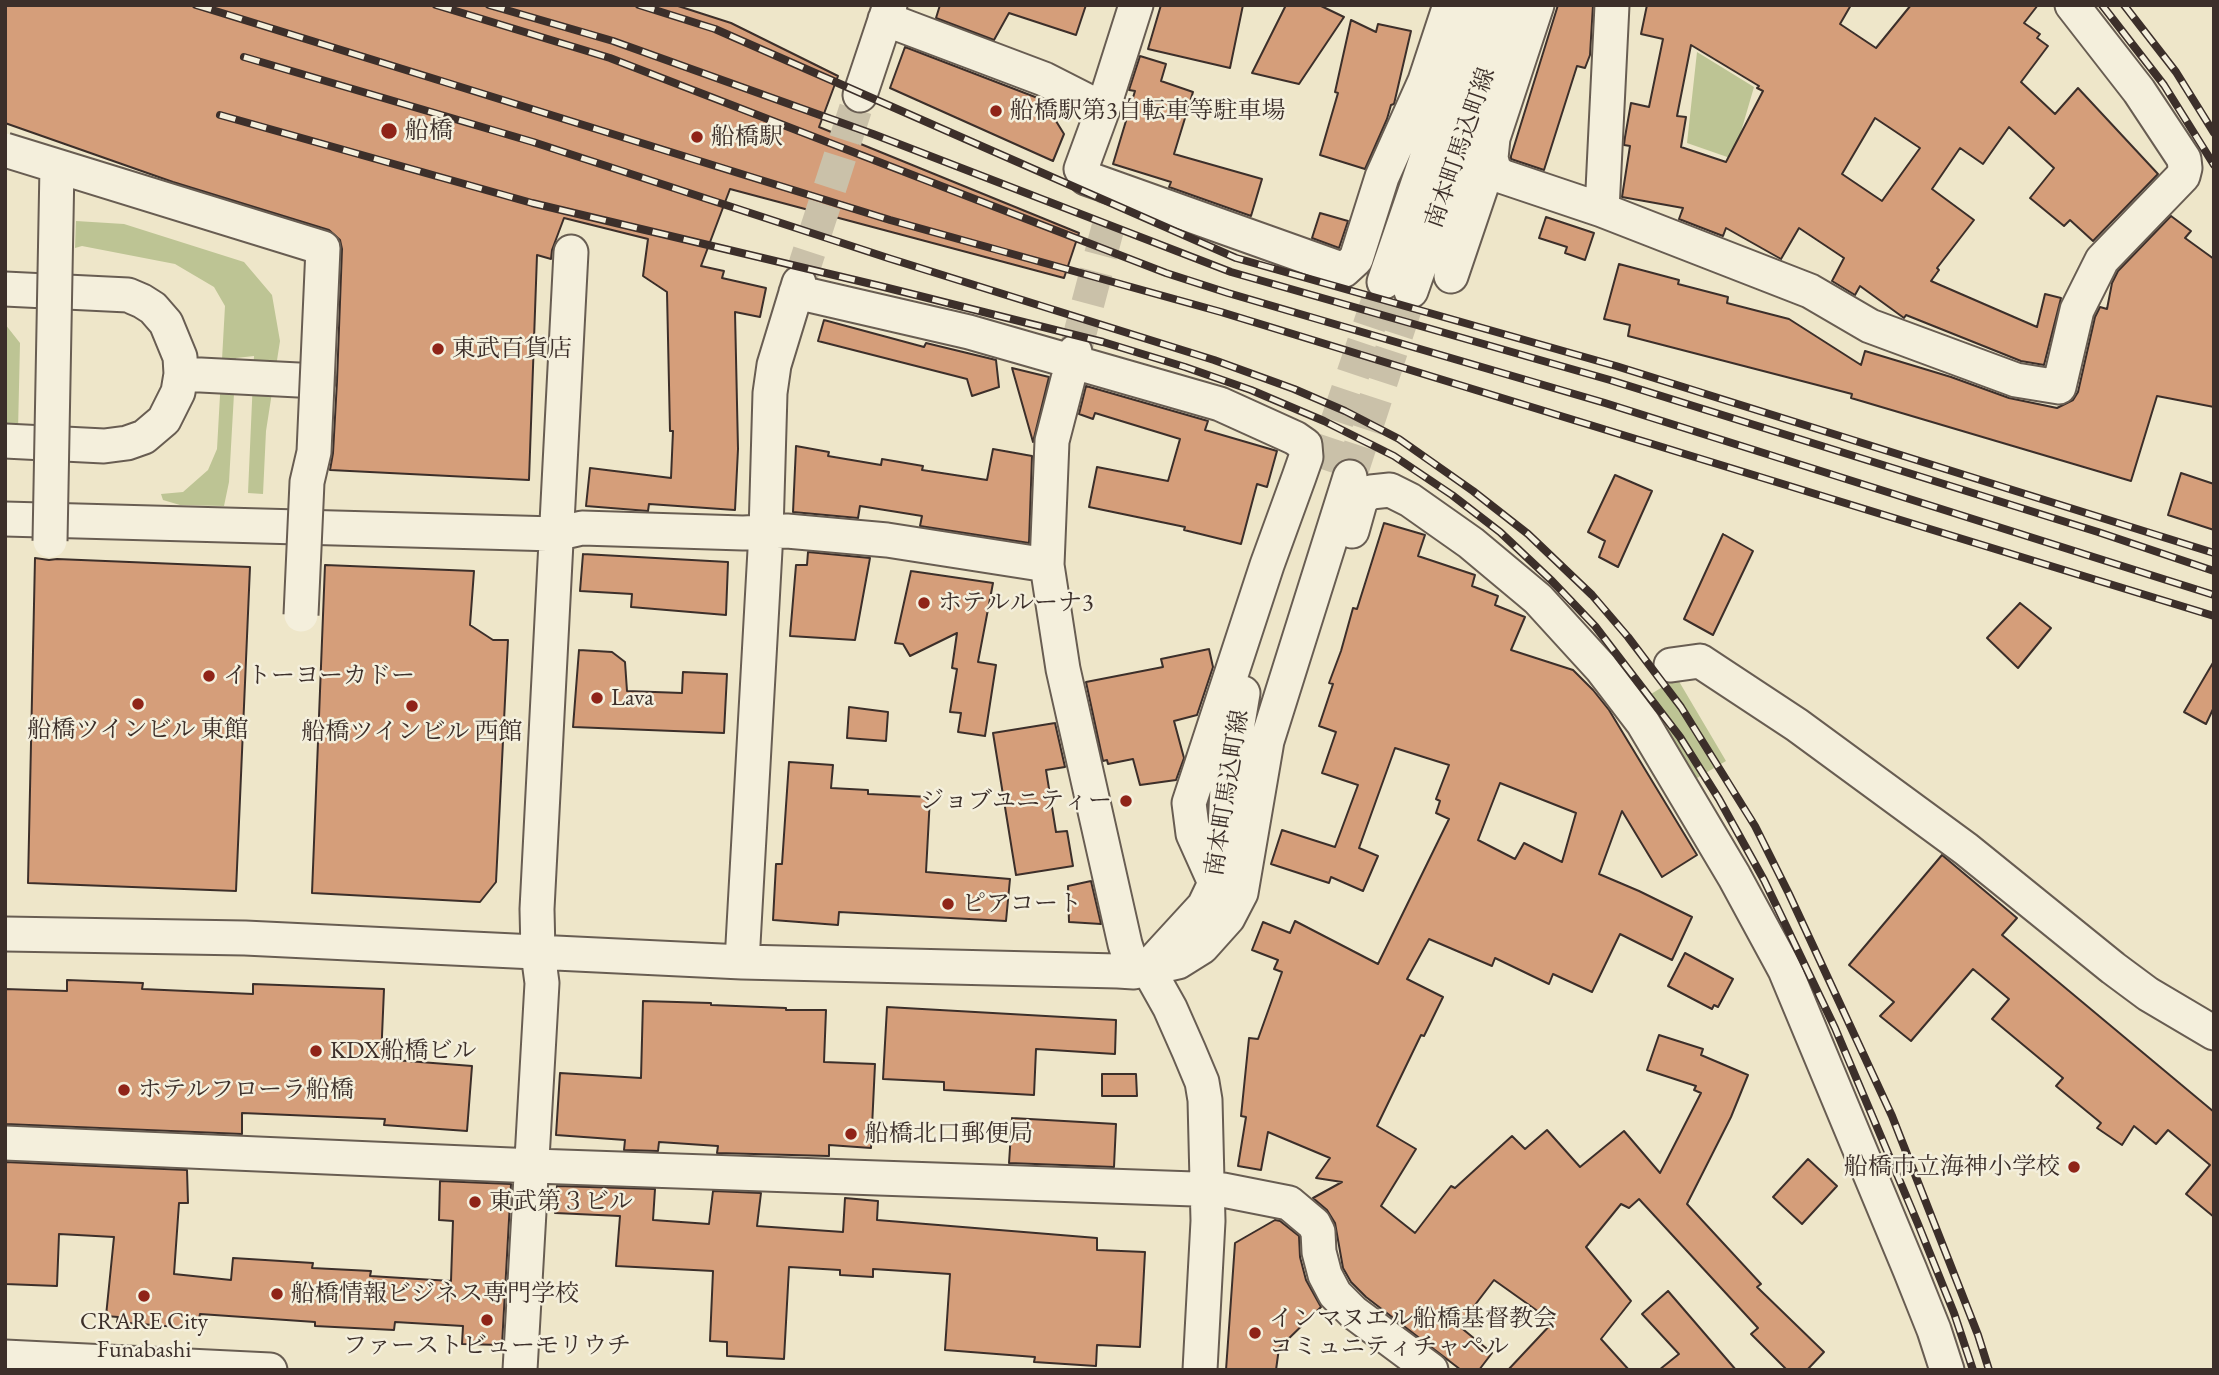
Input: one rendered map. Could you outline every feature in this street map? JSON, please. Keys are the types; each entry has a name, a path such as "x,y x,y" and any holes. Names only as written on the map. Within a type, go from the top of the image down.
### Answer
{"street":[{"path":"1136,5 1081,169 1086,178 1117,194 1344,270 1356,259 1382,177 1425,81 1450,5"},
{"name":"南本町馬込町線","path":"1479,5 1398,286 1511,5"},
{"path":"1537,5 1491,146 1494,169 1501,176 1602,210 1810,291 1870,326 2016,380 2059,387 2077,310 2102,260 2183,176 2185,168 2184,159 2139,91 2071,5"},
{"path":"1602,210 1612,5"},
{"path":"860,95 887,12 1044,79 1103,109"},
{"path":"5,150 323,248 314,452 306,482 301,615"},
{"path":"1451,276 1491,158"},
{"path":"50,541 57,166"},
{"path":"520,1370 534,1166 542,983 537,909 571,252"},
{"path":"742,961 766,533 770,393 774,365 797,287 1074,357 1220,404 1296,438 1305,446 1306,451 1189,803 1193,834 1215,883"},
{"path":"5,289 128,295 142,301 153,308 166,323 180,357 181,374 178,392 164,420 144,437 127,443 104,446 5,441"},
{"path":"1074,357 1052,441 1047,565 1063,669 1125,944 1170,1008 1202,1082 1205,1100 1208,1220 1200,1370"},
{"path":"181,374 318,381"},
{"name":"南本町馬込町線","path":"1336,473 1267,741 1241,893 1228,918 1202,947 1178,962 1141,970 1205,906 1215,883 1224,848 1227,789 1242,696 1336,473"},
{"path":"1267,741 1296,708 1338,584 1361,499 1371,492 1390,490 1410,500 1471,542 1538,599 1601,668 1643,723 1734,876 1785,970 1920,1294 1947,1370"},
{"path":"5,519 556,534 582,528 766,533 787,531 887,540 1047,565"},
{"path":"5,540 303,548"},
{"path":"1671,665 1700,660 1797,725 1966,849 2122,975 2148,994 2214,1033"},
{"path":"5,934 245,938 742,961 1141,970"},
{"path":"5,1143 534,1166 1223,1190 1289,1203 1314,1224 1318,1232 1319,1252 1325,1275 1335,1294 1353,1312 1431,1370"},
{"path":"5,1357 270,1370"}],"green space":[{"path":"1697,52 1754,87 1733,159 1687,143"},
{"path":"76,221 124,224 244,262 272,295 280,341 266,431 263,494 248,493 254,356 236,358 229,482 224,506 180,505 163,500 161,494 183,492 208,470 217,449 225,306 214,287 175,264 82,246 75,248"},
{"path":"5,324 20,343 18,431 5,431"},
{"path":"1677,678 1726,761 1692,781 1643,699"}],"building":[{"path":"5,5 675,5 731,23 838,76 819,127 1079,233 1064,278 730,189 701,266 724,271 722,278 766,288 760,317 735,312 738,449 735,510 649,504 648,511 586,506 590,468 671,478 673,431 670,431 667,292 643,276 648,239 564,218 551,259 537,255 529,480 330,470 337,381 342,249 340,240 329,230 173,182 5,123"},
{"path":"940,5 1086,5 1076,35 1009,13 994,40 936,18"},
{"path":"1161,5 1243,5 1230,68 1148,49"},
{"path":"1286,5 1319,5 1344,17 1299,84 1252,73"},
{"path":"1558,5 1593,5 1590,55 1585,68 1577,66 1544,170 1511,159 1511,156"},
{"path":"1647,5 1851,5 1840,24 1876,48 1911,5 2038,5 2024,23 2040,34 2037,38 2048,46 2021,82 2055,114 2078,88 2158,174 2093,241 2070,220 2064,226 2030,198 2054,168 2009,127 1983,164 1960,148 1932,189 1974,220 1937,268 1939,270 1931,281 2037,327 2045,294 2061,298 2044,365 2021,361 1906,315 1904,318 1860,286 1855,295 1832,281 1844,258 1799,228 1781,259 1726,228 1723,236 1679,219 1683,208 1622,197 1630,146 1624,145 1631,103 1649,107 1663,39 1641,34","holes":["1691,45 1763,91 1726,162 1681,147 1686,117 1677,116","1875,118 1920,148 1882,201 1842,174"]},
{"path":"1351,20 1376,32 1378,24 1411,31 1394,104 1391,105 1365,169 1320,155 1338,93 1335,92"},
{"name":"船橋駅第3自転車等駐車場","path":"905,47 1043,100 1064,134 1053,161 890,88"},
{"path":"1140,56 1166,64 1161,81 1193,92 1174,154 1262,179 1251,216 1169,187 1171,182 1113,164 1135,91 1129,90"},
{"path":"1320,213 1348,221 1339,248 1312,238"},
{"path":"2171,216 2191,231 2185,238 2214,259 2214,407 2157,396 2131,481 1851,398 1852,394 1628,336 1630,325 1604,319 1619,264 1728,297 1727,303 1789,319 1861,365 1865,351 2009,398 2057,408 2073,400 2078,392 2095,317 2100,307 2107,309 2112,283 2118,271"},
{"path":"1546,217 1594,233 1585,260 1565,253 1567,247 1539,238"},
{"path":"824,320 924,347 926,343 996,360 999,387 972,396 967,379 818,341"},
{"path":"1012,368 1049,377 1033,442"},
{"path":"1086,386 1208,421 1205,430 1277,451 1267,487 1257,484 1241,544 1184,530 1185,527 1089,507 1097,467 1168,481 1180,439 1095,413 1093,419 1079,414"},
{"path":"796,446 829,452 828,456 881,465 882,459 923,466 922,470 987,480 993,449 1032,456 1029,543 920,526 922,516 860,506 858,518 793,512"},
{"path":"2181,473 2214,484 2214,530 2168,515"},
{"path":"1615,475 1652,491 1618,567 1599,557 1605,541 1588,532"},
{"path":"1384,523 1425,535 1418,556 1475,575 1472,586 1498,596 1495,605 1525,617 1511,650 1573,670 1593,690 1609,710 1697,855 1662,877 1622,811 1599,874 1692,917 1672,960 1620,934 1592,992 1553,974 1549,984 1495,958 1492,966 1429,939 1407,979 1443,997 1424,1036 1421,1035 1377,1126 1416,1149 1381,1206 1415,1233 1451,1186 1455,1188 1512,1136 1525,1149 1547,1130 1580,1167 1624,1131 1660,1173 1701,1093 1694,1090 1696,1086 1647,1070 1659,1035 1703,1049 1701,1055 1748,1075 1731,1117 1687,1204 1761,1284 1757,1287 1824,1352 1807,1370 1787,1370 1751,1334 1758,1328 1639,1199 1629,1208 1621,1204 1586,1247 1631,1301 1601,1339 1629,1370 1508,1370 1553,1322 1494,1280 1459,1326 1492,1353 1479,1370 1461,1370 1366,1297 1351,1282 1343,1268 1335,1223 1327,1210 1313,1198 1342,1182 1316,1178 1330,1158 1268,1132 1261,1170 1238,1166 1246,1117 1241,1116 1249,1038 1258,1039 1282,972 1274,969 1278,960 1252,950 1263,922 1290,933 1295,921 1378,964 1449,819 1436,813 1440,801 1436,799 1449,765 1395,748 1359,848 1378,856 1363,891 1331,877 1329,883 1271,864 1282,830 1335,847 1358,785 1322,773 1336,732 1319,726 1333,684 1329,683 1353,608 1357,609","holes":["1500,783 1576,813 1562,862 1524,843 1515,859 1478,840"]},
{"path":"1723,534 1753,551 1713,635 1684,619"},
{"path":"808,552 870,558 855,640 790,636 796,565 807,565"},
{"path":"583,554 728,562 726,615 631,607 632,594 580,591"},
{"name":"船橋ツインビル 東館","path":"35,558 250,567 236,891 28,883"},
{"name":"船橋ツインビル 西館","path":"325,565 474,571 470,625 493,640 508,640 496,882 480,902 312,893"},
{"path":"911,571 993,583 978,662 996,665 985,736 958,732 961,713 950,712 957,669 952,668 957,633 910,656 903,644 895,643"},
{"path":"2020,603 2051,628 2018,668 1987,638"},
{"path":"1209,649 1213,667 1197,715 1174,721 1184,758 1176,780 1140,785 1133,759 1108,764 1107,760 1103,761 1086,682 1163,667 1161,659"},
{"path":"579,650 612,652 625,662 627,691 682,693 683,672 727,674 724,733 573,727"},
{"path":"2214,661 2214,707 2206,724 2184,712"},
{"path":"849,707 888,712 886,741 847,738"},
{"path":"1055,723 1065,767 1046,770 1056,832 1067,831 1073,866 1016,875 993,733"},
{"path":"789,762 833,765 831,788 868,790 868,794 930,797 926,872 1010,879 1006,921 839,912 838,925 773,920 776,864 782,864"},
{"path":"1942,855 2017,918 2002,935 2214,1112 2214,1217 2186,1194 2210,1165 2168,1130 2156,1144 2134,1126 2122,1145 2097,1128 2101,1123 2056,1086 2063,1078 1992,1019 2009,999 1973,969 1911,1041 1880,1016 1894,1002 1849,965"},
{"path":"1091,881 1101,924 1069,922 1068,886"},
{"path":"1685,953 1733,979 1718,1007 1714,1005 1712,1009 1668,986"},
{"path":"67,980 143,983 142,989 253,994 253,984 384,989 381,1059 472,1066 467,1131 384,1125 385,1119 242,1113 242,1134 5,1124 5,989 67,991"},
{"path":"643,1001 826,1010 824,1062 875,1064 871,1148 829,1145 829,1156 717,1153 718,1146 659,1142 658,1151 624,1150 625,1140 556,1135 560,1073 641,1078"},
{"path":"887,1007 1116,1020 1115,1054 1036,1049 1034,1095 944,1090 944,1082 883,1079"},
{"path":"1102,1074 1136,1074 1137,1096 1102,1096"},
{"path":"1012,1118 1116,1124 1114,1167 1009,1163"},
{"path":"1808,1159 1837,1186 1802,1224 1773,1197"},
{"path":"5,1162 187,1170 188,1203 179,1203 174,1274 231,1280 233,1258 313,1263 312,1268 371,1271 370,1276 451,1281 453,1221 439,1220 440,1181 511,1184 502,1345 462,1344 463,1326 395,1322 394,1330 315,1326 315,1322 200,1314 199,1319 190,1318 189,1328 117,1322 118,1317 106,1316 114,1237 59,1234 57,1286 5,1284"},
{"path":"557,1186 655,1189 653,1220 709,1224 713,1191 761,1193 757,1226 843,1232 845,1198 878,1201 877,1220 1097,1238 1097,1250 1145,1252 1140,1347 1097,1345 1096,1366 1034,1362 1035,1357 945,1350 950,1274 873,1269 873,1277 840,1275 840,1270 789,1267 784,1359 727,1356 727,1342 710,1341 713,1271 616,1266 620,1216 555,1213"},
{"path":"1275,1220 1299,1236 1300,1257 1306,1280 1321,1307 1279,1348 1276,1370 1226,1370 1235,1243"},
{"path":"1668,1291 1736,1370 1659,1370 1679,1354 1642,1314"}],"tunnel":[{"path":"799,283 860,95"},
{"path":"1075,352 1116,197"},
{"path":"1321,469 1384,282"},
{"path":"1350,477 1411,291"}],"railway":[{"path":"196,5 890,220 1221,312 2214,616"},
{"path":"436,5 610,58 1166,273 1605,403 2214,595"},
{"path":"489,5 613,41 873,134 1231,272 1610,380 2098,532 2214,571"},
{"path":"639,5 715,29 1236,258 1616,366 2214,553"},
{"path":"2102,5 2164,85 2214,165"},
{"path":"2124,5 2176,72 2214,133"},
{"path":"244,57 533,142 888,258 1214,360 1345,411 1399,439 1473,491 1528,534 1592,595 1628,637 1681,707 1755,826 1892,1116 1978,1335 1989,1370"},
{"path":"220,115 532,203 1103,342 1185,367 1251,390 1324,421 1394,456 1452,495 1500,532 1595,626 1680,737 1719,799 1764,880 1835,1028 1954,1313 1973,1370"}],"place":[{"name":"船橋駅第3自転車等駐車場","path":"996,111"},
{"name":"船橋","path":"389,131"},
{"name":"船橋駅","path":"697,137"},
{"name":"東武百貨店","path":"438,349"},
{"name":"ホテルルーナ3","path":"924,603"},
{"name":"イトーヨーカドー","path":"209,676"},
{"name":"Lava","path":"597,698"},
{"name":"船橋ツインビル 東館","path":"138,704"},
{"name":"船橋ツインビル 西館","path":"412,706"},
{"name":"ジョブユニティー","path":"1126,801"},
{"name":"ピアコート","path":"948,904"},
{"name":"KDX船橋ビル","path":"316,1051"},
{"name":"ホテルフローラ船橋","path":"124,1090"},
{"name":"船橋北口郵便局","path":"851,1134"},
{"name":"船橋市立海神小学校","path":"2074,1167"},
{"name":"東武第３ビル","path":"475,1202"},
{"name":"船橋情報ビジネス専門学校","path":"277,1294"},
{"name":"CRARE City Funabashi","path":"144,1296"},
{"name":"ファーストビューモリウチ","path":"487,1320"},
{"name":"インマヌエル船橋基督教会 コミュニティチャペル","path":"1255,1333"}]}
